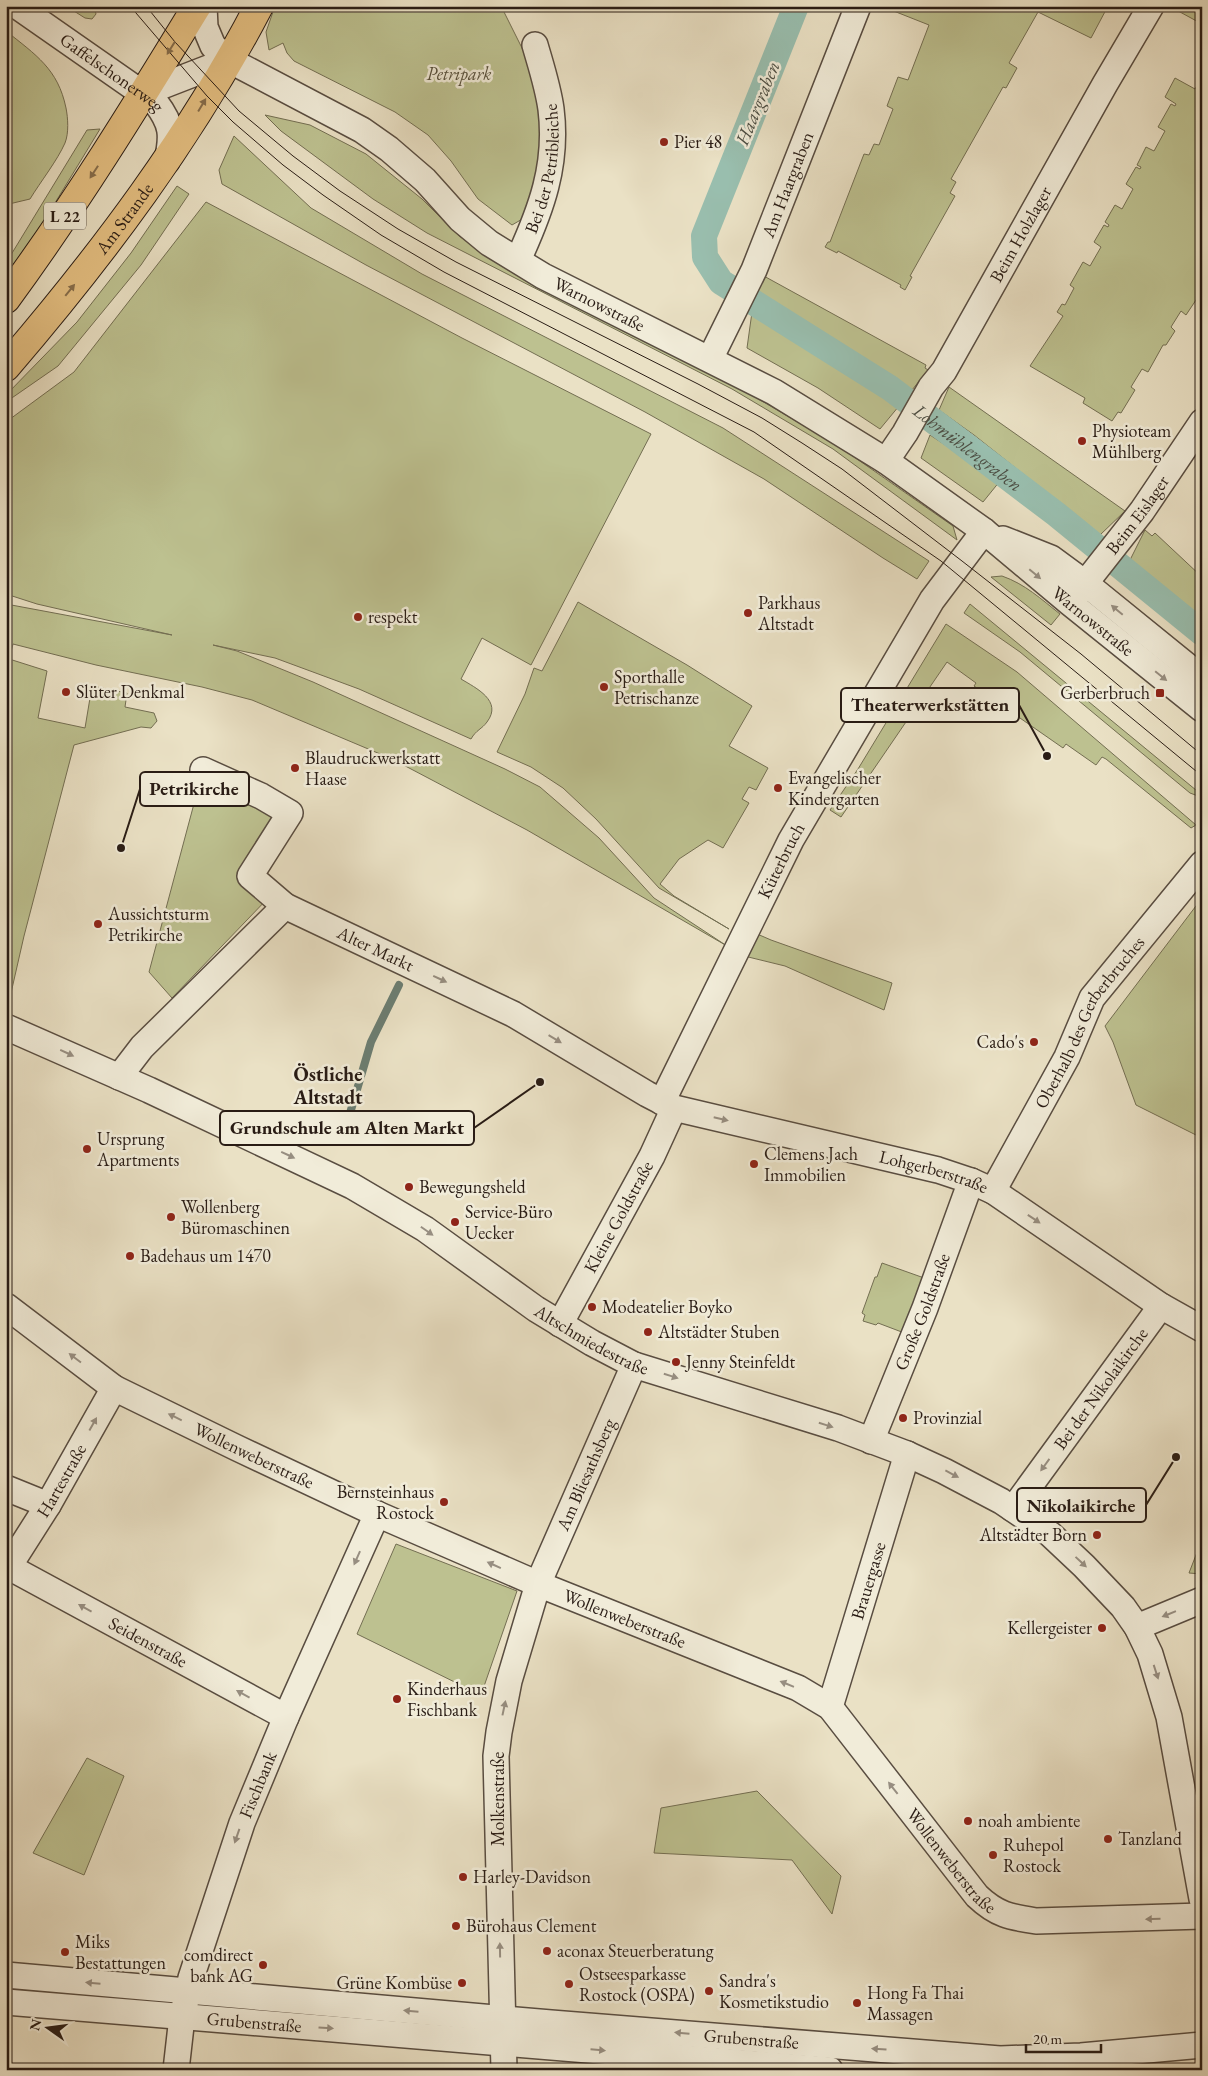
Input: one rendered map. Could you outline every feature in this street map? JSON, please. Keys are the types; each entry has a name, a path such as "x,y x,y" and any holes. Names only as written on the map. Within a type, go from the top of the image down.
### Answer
{"main road":[{"name":"L 22","path":"6,299 54,233 121,131 197,6"},
{"name":"L 22","path":"229,60 259,6"},
{"name":"Am Strande","path":"6,367 98,256 167,161 229,60"}],"street":[{"name":"Gaffelschonerweg","path":"17,6 156,103 167,117 171,132 171,145 167,161"},
{"name":"Warnowstraße","path":"204,6 205,27 213,46 229,60 362,130 389,148 425,180 460,219 490,243 543,276 710,358 774,392 886,461 984,532 1202,709"},
{"name":"Am Haargraben","path":"710,358 754,270 858,6"},
{"name":"Beim Holzlager","path":"886,461 905,433 931,387 948,363 1105,84 1152,6"},
{"name":"Bei der Petribleiche","path":"518,260 539,214 551,165 551,107 535,45"},
{"path":"144,93 229,60"},
{"name":"Beim Eislager","path":"1070,603 1136,517 1202,422"},
{"name":"Warnowstraße","path":"984,532 1092,575 1202,678"},
{"name":"Küterbruch","path":"668,1105 791,840 932,600 984,532"},
{"name":"Alter Markt","path":"203,770 261,796 290,813 250,876 285,906 513,1014 668,1105"},
{"name":"Oberhalb des Gerberbruches","path":"993,1192 1067,1057 1092,998 1202,864"},
{"path":"6,1027 119,1077 142,1046 285,906"},
{"name":"Altschmiedestraße","path":"119,1077 333,1176 386,1205 424,1229 536,1309 634,1365 838,1428 907,1454 944,1470 1013,1508 1050,1534 1123,1607 1137,1627 1150,1654 1169,1716 1197,1839 1202,1900"},
{"name":"Lohgerberstraße","path":"668,1105 938,1170 971,1181 993,1192 1161,1306"},
{"name":"Kleine Goldstraße","path":"560,1324 652,1156 668,1105"},
{"name":"Große Goldstraße","path":"871,1441 926,1308 971,1181"},
{"name":"Wollenweberstraße","path":"6,1306 114,1388 377,1514 538,1584 798,1688 830,1707 977,1896 997,1912 1014,1918 1036,1921 1202,1916"},
{"path":"1161,1306 1202,1329"},
{"name":"Bei der Nikolaikirche","path":"1013,1508 1161,1306"},
{"name":"Am Bliesathsberg","path":"538,1584 634,1365"},
{"name":"Hartestraße","path":"8,1569 48,1505 114,1388"},
{"name":"Brauergasse","path":"830,1707 907,1454"},
{"path":"6,1488 48,1505"},
{"name":"Fischbank","path":"176,2070 182,2017 188,1991 206,1928 242,1823 286,1717 377,1514"},
{"name":"Seidenstraße","path":"8,1569 286,1717"},
{"name":"Molkenstraße","path":"504,2070 496,1756 509,1680 538,1584"},
{"path":"1137,1627 1202,1600"},
{"name":"Grubenstraße","path":"6,1976 188,1991 830,2070"},
{"name":"Grubenstraße","path":"6,2002 182,2017 502,2030 1000,2058 1090,2055 1202,2045"},
{"name":"Grubenstraße","path":"965,2070 1000,2058"}],"green space":[{"path":"66,6 94,6 96,14 92,19 85,18"},
{"name":"Petripark","path":"275,6 501,6 532,68 538,93 542,150 524,218 512,225 478,199 451,161 428,135 395,112 294,61 287,53 283,43 269,50 266,32"},
{"path":"881,6 1108,6 1091,38 1038,12 1009,63 1017,68 1006,88 1003,87 951,179 956,182 950,193 955,196 910,276 912,277 905,290 900,287 901,285 838,251 837,253 825,247 830,242 864,154 869,155 874,144 879,145 893,109 887,106 898,77 908,80 929,25"},
{"path":"1169,6 1202,6 1202,24"},
{"path":"6,31 36,56 51,73 62,94 67,112 68,126 62,150 30,199 9,204 6,175"},
{"path":"1175,78 1195,89 1202,78 1202,292 1196,296 1198,297 1186,315 1181,311 1171,327 1175,331 1166,345 1163,345 1148,372 1142,369 1131,387 1135,390 1121,413 1118,412 1112,421 1083,403 1085,398 1030,366 1063,316 1057,312 1062,304 1065,305 1073,290 1074,288 1070,285 1083,262 1090,266 1101,247 1094,242 1104,225 1108,227 1109,225 1105,222 1115,205 1122,209 1133,189 1126,184 1136,167 1140,169 1141,167 1137,165 1146,147 1154,151 1165,131 1158,127 1171,104 1175,106 1176,104 1165,97"},
{"path":"265,115 310,125 366,154 422,199 459,236 496,262 755,397 837,445 953,526 957,540 833,449 732,389 427,233 373,199 281,131"},
{"path":"100,129 44,221 6,275 6,263 87,130"},
{"path":"234,136 311,208 422,274 723,428 929,561 917,579 764,479 645,412 366,265 222,184 219,170"},
{"path":"177,186 189,194 141,265 58,366 6,402 6,395 77,322 131,253"},
{"path":"206,202 462,338 651,434 531,665 482,638 461,679 486,696 492,708 487,722 471,739 359,689 275,658 213,645 237,651 313,682 505,769 540,787 599,838 654,898 727,946 527,830 392,759 252,700 202,687 96,665 13,644 11,652 6,651 6,604 172,635 37,604 6,594 6,422 74,372"},
{"path":"762,275 926,365 925,368 928,370 912,390 756,296"},
{"path":"752,312 845,368 899,406 880,429 818,388 747,348"},
{"path":"949,387 1125,511 1100,535 974,435 939,410"},
{"path":"930,435 1000,481 983,502 921,458"},
{"path":"1145,530 1152,536 1155,533 1202,577 1202,621 1130,560"},
{"path":"1002,576 1039,597 1060,614 1051,625 991,577"},
{"path":"578,602 687,665 752,706 729,746 768,768 756,790 749,787 742,799 749,803 723,848 708,840 679,859 660,884 674,896 729,929 659,888 596,819 563,788 531,767 497,752 525,694 534,668 542,671"},
{"path":"970,604 1202,795 1198,796 1190,793 1020,652 964,613"},
{"path":"946,624 1017,672 1196,825 1191,828 1106,759 1102,757 1096,765 1066,744 1063,748 974,686 976,683 947,662 841,817 830,810 858,769"},
{"path":"6,658 47,671 38,718 85,728 92,686 127,693 125,707 154,713 157,721 151,728 141,727 74,745 11,993 6,991"},
{"path":"203,770 290,813 251,875 271,895 172,998 149,972"},
{"path":"1202,898 1202,1138 1136,1105 1113,1042 1105,1026"},
{"path":"748,930 892,983 884,1010 785,966 736,954"},
{"path":"882,1263 927,1279 907,1334 878,1323 876,1325 863,1321 865,1315 862,1313"},
{"path":"1201,1542 1202,1574 1189,1573"},
{"path":"396,1544 517,1591 481,1695 357,1634"},
{"path":"87,1758 124,1776 84,1875 33,1853"},
{"path":"757,1791 841,1876 832,1914 792,1860 654,1853 661,1808"}],"waterway":[{"name":"Lohmühlengraben","path":"796,6 704,236 705,257 721,282 890,388 1056,514 1202,633"},
{"path":"348,1120 371,1042 399,985"}],"tram line":[{"path":"130,6 207,96 233,122 283,165 323,195 381,235 444,272 754,432 941,561 1202,776"},
{"path":"146,6 175,42 239,111 293,156 340,191 398,229 456,262 762,418 842,469 1081,654 1202,755"}],"place":[{"name":"Pier 48","path":"664,142"},
{"name":"Physioteam Mühlberg","path":"1082,441"},
{"name":"Parkhaus Altstadt","path":"748,613"},
{"name":"respekt","path":"358,617"},
{"name":"Sporthalle Petrischanze","path":"604,687"},
{"name":"Slüter Denkmal","path":"66,692"},
{"name":"Gerberbruch","path":"1160,693"},
{"name":"Theaterwerkstätten","path":"1047,756"},
{"name":"Blaudruckwerkstatt Haase","path":"295,768"},
{"name":"Evangelischer Kindergarten","path":"778,788"},
{"name":"Petrikirche","path":"121,848"},
{"name":"Aussichtsturm Petrikirche","path":"98,924"},
{"name":"Cado's","path":"1034,1042"},
{"name":"Grundschule am Alten Markt","path":"540,1082"},
{"name":"Ursprung Apartments","path":"87,1149"},
{"name":"Clemens Jach Immobilien","path":"754,1164"},
{"name":"Bewegungsheld","path":"409,1187"},
{"name":"Wollenberg Büromaschinen","path":"171,1217"},
{"name":"Service-Büro Uecker","path":"455,1222"},
{"name":"Badehaus um 1470","path":"130,1256"},
{"name":"Modeatelier Boyko","path":"592,1307"},
{"name":"Altstädter Stuben","path":"648,1332"},
{"name":"Jenny Steinfeldt","path":"676,1362"},
{"name":"Provinzial","path":"903,1418"},
{"name":"Nikolaikirche","path":"1176,1457"},
{"name":"Bernsteinhaus Rostock","path":"444,1502"},
{"name":"Altstädter Born","path":"1097,1535"},
{"name":"Kellergeister","path":"1102,1628"},
{"name":"Kinderhaus Fischbank","path":"397,1699"},
{"name":"noah ambiente","path":"968,1821"},
{"name":"Tanzland","path":"1108,1839"},
{"name":"Ruhepol Rostock","path":"993,1855"},
{"name":"Harley-Davidson","path":"463,1877"},
{"name":"Bürohaus Clement","path":"456,1926"},
{"name":"aconax Steuerberatung","path":"547,1951"},
{"name":"Miks Bestattungen","path":"65,1952"},
{"name":"comdirect bank AG","path":"263,1965"},
{"name":"Grüne Kombüse","path":"462,1983"},
{"name":"Ostseesparkasse Rostock (OSPA)","path":"569,1984"},
{"name":"Sandra's Kosmetikstudio","path":"709,1991"},
{"name":"Hong Fa Thai Massagen","path":"857,2003"}],"district":[{"name":"Östliche Altstadt","path":"328,1086"}],"water label":[{"name":"Haargraben","path":"757,103"}]}
